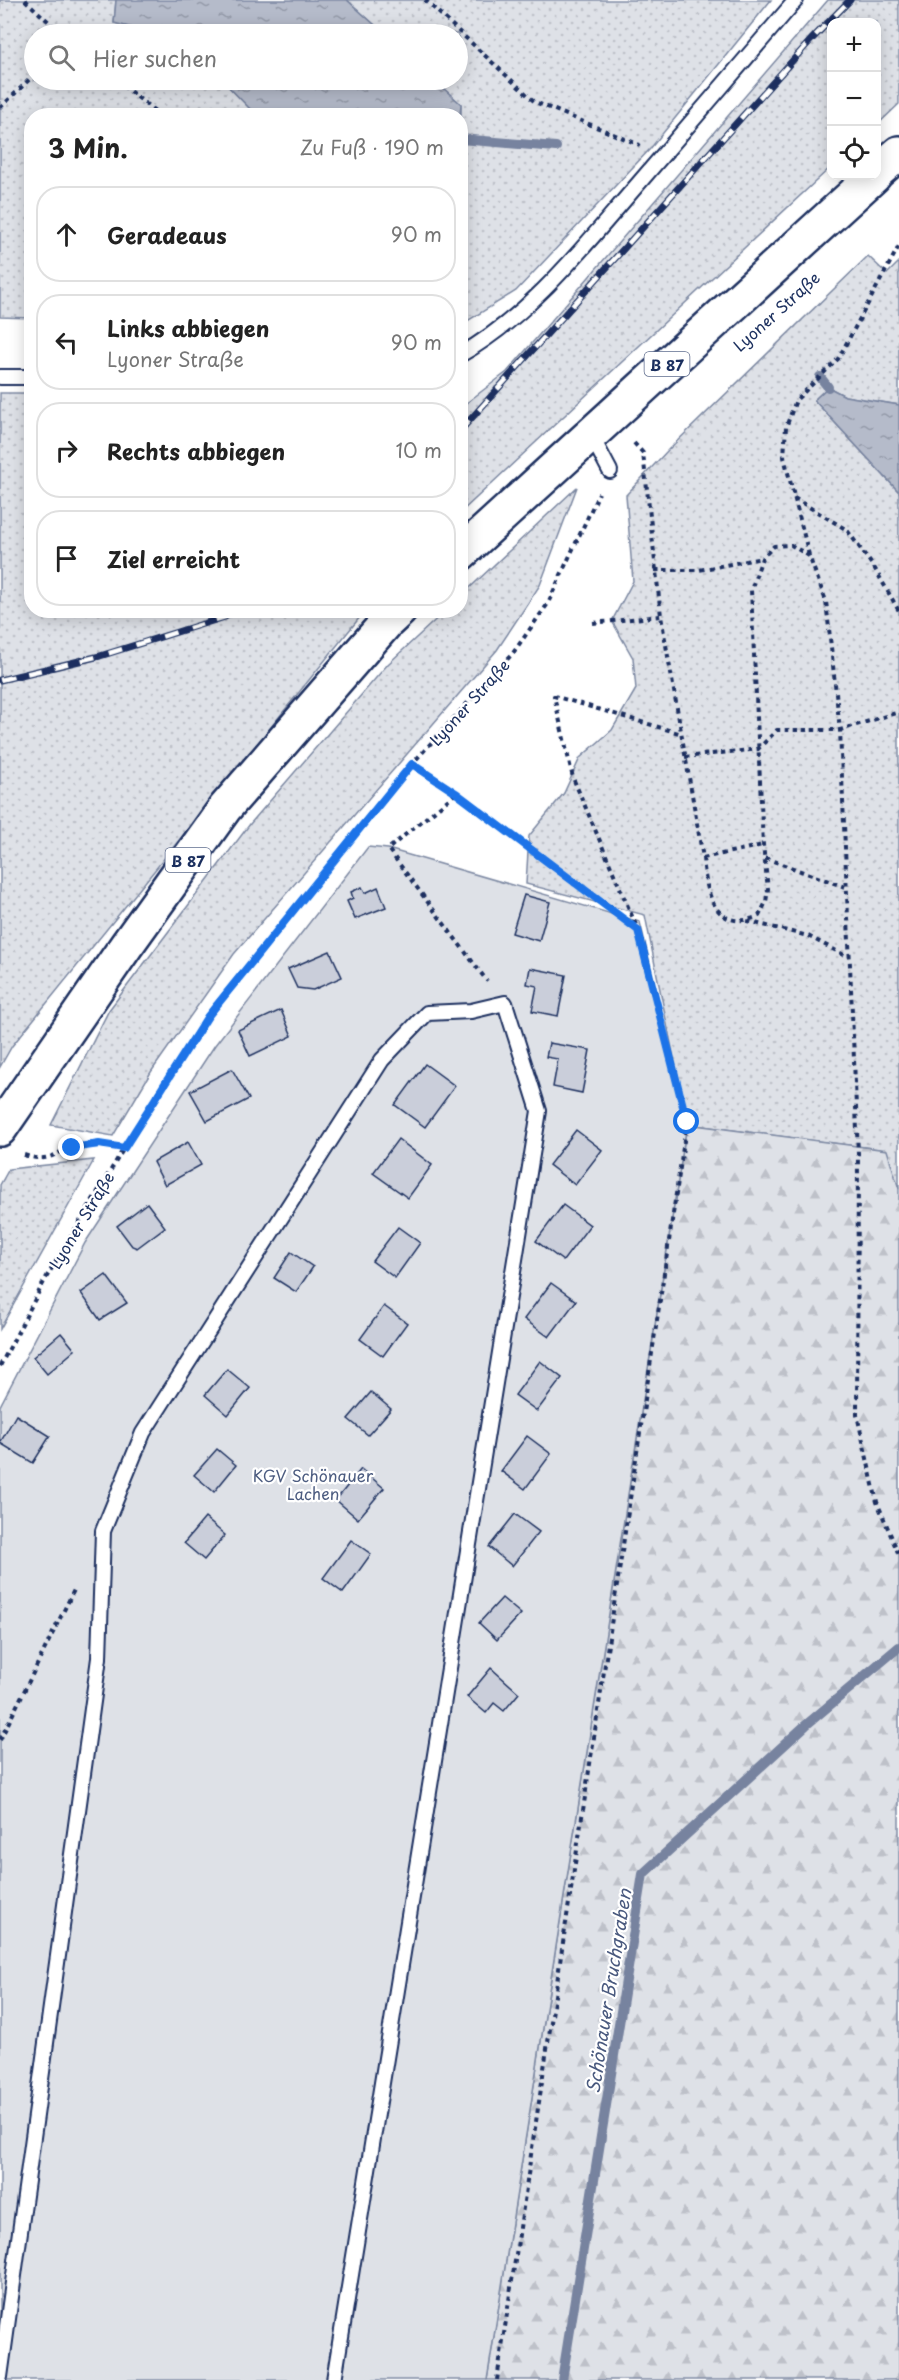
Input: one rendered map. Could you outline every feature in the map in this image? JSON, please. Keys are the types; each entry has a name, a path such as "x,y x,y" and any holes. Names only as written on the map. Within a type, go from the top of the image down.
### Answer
{"main road":[{"name":"Lyoner Straße","path":"881,169 899,153"},
{"name":"Lyoner Straße","path":"468,547 868,180"},
{"name":"B 87","path":"0,1129 126,946 225,808 392,618"}],"lane":[{"path":"468,350 483,342 526,307 587,243 796,0"},
{"path":"0,377 24,377"},
{"path":"590,434 610,471"},
{"path":"0,2377 99,1658 103,1531 143,1433 382,1060 427,1013 471,1011 505,1003 539,1111 334,2380"}],"path":[{"path":"25,0 51,24"},
{"path":"425,0 451,24"},
{"path":"468,40 535,102 663,155"},
{"path":"0,108 24,85"},
{"path":"128,90 151,108"},
{"path":"899,246 838,359 796,400 786,426 784,457 809,556 826,601 840,730 858,1154 857,1416 877,1502 899,1555"},
{"name":"Lyoner Straße","path":"0,1366 46,1278 124,1148 208,1016 412,764 513,653 547,606 610,471 641,434"},
{"path":"633,442 643,453 661,616 703,858 705,885 714,908 729,920 746,921 808,936 848,957"},
{"path":"794,498 847,530 875,569 899,610"},
{"path":"746,921 759,916 766,902 768,889 763,845 751,590 762,558 774,546 791,545 809,556"},
{"path":"655,570 699,570 762,558"},
{"path":"593,623 661,616"},
{"path":"496,2380 687,1122 638,930 573,778 554,696 682,734"},
{"path":"686,757 758,749 777,730 840,730 899,712"},
{"path":"412,764 456,793 638,930"},
{"path":"456,793 388,849 472,963 505,1003"},
{"path":"703,858 763,845"},
{"path":"765,858 845,887"},
{"path":"21,1154 34,1158 55,1157 72,1148 99,1144 124,1148"},
{"path":"0,1740 78,1583"}],"green space":[{"path":"0,0 116,0 114,23 118,24 24,24 24,90 232,90 249,108 24,108 24,318 0,317"},
{"path":"347,0 771,0 650,149 516,291 468,321 468,108 461,108 461,104 445,90 468,90 468,24 374,24"},
{"path":"828,0 899,0 899,104 881,121 881,18 827,18 827,171 468,505 468,402 507,372"},
{"path":"868,256 887,274 899,262 899,405 845,396 828,387 814,400 899,492 899,1189 886,1150 687,1124 645,915 526,884 529,836 564,793 580,758 612,730 636,689 633,658 612,621 633,581 626,495 668,450"},
{"path":"0,393 24,393 24,618 359,618 12,1046 0,1067"},
{"path":"577,487 540,585 497,650 234,954 151,1072 113,1136 51,1125 109,1010 250,824 388,664 437,618 468,618 468,589"},
{"name":"KGV Schönauer Lachen","path":"368,847 388,849 640,922 687,1124 487,2380 0,2380 0,1406 85,1243 215,1045"},
{"path":"687,1124 887,1150 899,1189 899,2380 487,2380"},
{"path":"94,1160 0,1329 0,1185 9,1169"}],"water":[{"path":"116,0 347,0 374,24 118,24 114,23"},
{"path":"232,90 445,90 461,104 461,108 249,108"},
{"path":"828,387 845,396 899,405 899,492 814,400"}],"building":[{"path":"362,887 365,893 378,887 386,907 355,919 347,901 353,898 351,892"},
{"path":"524,895 550,902 539,941 512,933"},
{"path":"330,951 342,977 313,990 297,988 288,969"},
{"path":"530,968 566,975 558,1016 532,1011 537,986 527,984"},
{"path":"281,1010 292,1036 250,1056 238,1030"},
{"path":"549,1043 590,1050 582,1093 553,1087 558,1059 546,1057"},
{"path":"425,1064 455,1086 425,1127 395,1105"},
{"path":"232,1069 249,1099 207,1121 190,1091"},
{"path":"576,1130 602,1150 575,1185 549,1165"},
{"path":"398,1139 432,1165 408,1198 373,1173"},
{"path":"188,1142 201,1165 165,1185 153,1162"},
{"path":"147,1203 165,1227 137,1248 132,1246 117,1226"},
{"path":"563,1205 590,1225 563,1261 536,1241"},
{"path":"398,1227 420,1243 395,1278 372,1261"},
{"path":"291,1252 313,1267 296,1292 274,1278"},
{"path":"106,1275 127,1303 100,1320 81,1293"},
{"path":"551,1283 576,1301 549,1337 524,1319"},
{"path":"384,1306 407,1323 383,1356 360,1339"},
{"path":"61,1333 75,1350 47,1374 33,1357"},
{"path":"540,1361 562,1378 537,1411 515,1395"},
{"path":"227,1369 250,1388 228,1415 205,1395"},
{"path":"371,1392 391,1409 368,1435 348,1419"},
{"path":"16,1415 50,1436 33,1463 0,1443"},
{"path":"527,1436 551,1454 525,1489 501,1471"},
{"path":"217,1449 236,1465 214,1492 194,1475"},
{"path":"361,1469 384,1488 358,1519 336,1500"},
{"path":"515,1514 539,1532 512,1566 489,1547"},
{"path":"205,1518 225,1535 204,1560 184,1543"},
{"path":"351,1540 371,1554 343,1593 323,1578"},
{"path":"502,1598 521,1614 497,1640 479,1623"},
{"path":"491,1668 519,1693 504,1711 494,1703 486,1713 467,1697"}],"waterway":[{"path":"468,140 556,147"},
{"path":"820,377 828,387"},
{"name":"Schönauer Bruchgraben","path":"562,2380 643,1874 806,1725 899,1647"}],"railway":[{"path":"468,422 811,40 850,0"},
{"path":"0,680 100,656 222,618"}],"route":[{"path":"72,1148 99,1144 124,1148 208,1016 412,764 456,793 638,930 687,1122"}]}
